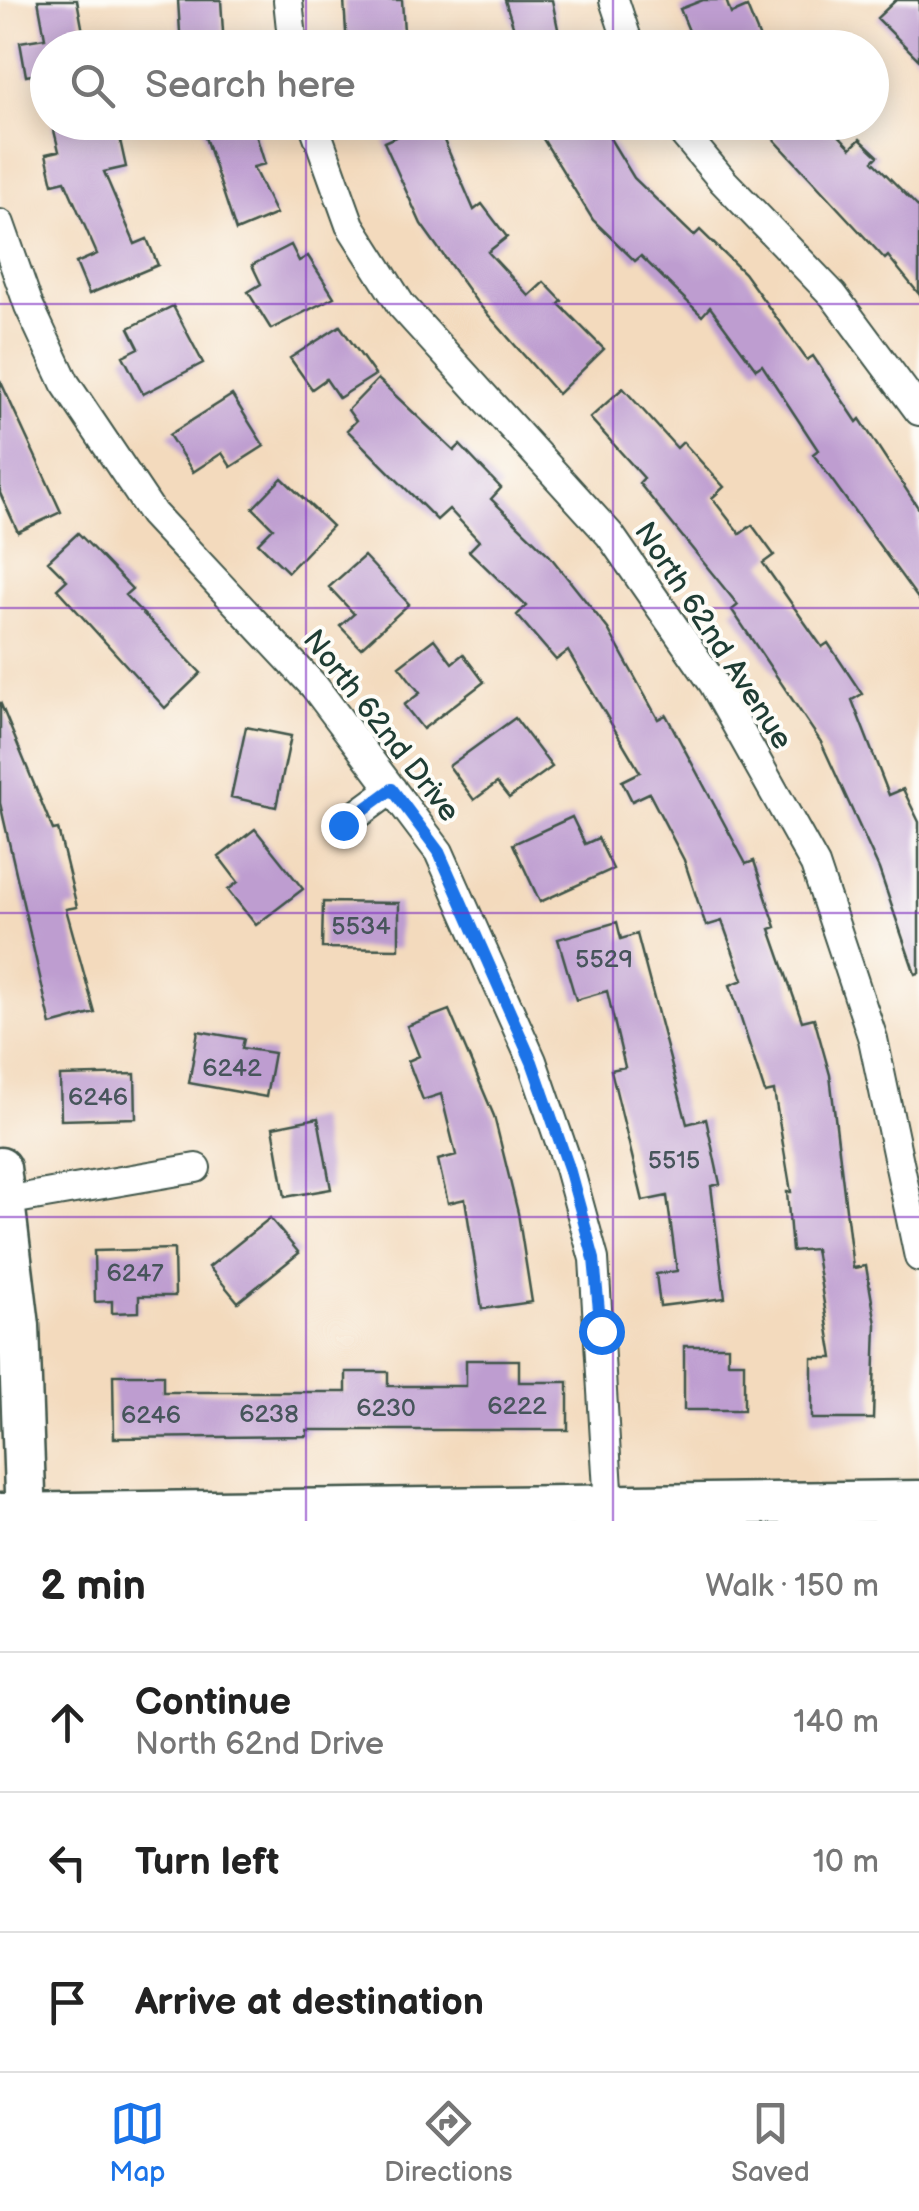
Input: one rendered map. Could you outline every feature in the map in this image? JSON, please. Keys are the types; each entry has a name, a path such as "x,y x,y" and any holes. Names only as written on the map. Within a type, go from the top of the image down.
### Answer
{"street":[{"path":"288,0 290,30"},
{"path":"614,0 624,30"},
{"name":"North 62nd Avenue","path":"319,140 350,225 401,305 610,534 713,683 815,865 872,1038 919,1258"},
{"path":"689,140 723,182 833,295 919,410"},
{"name":"North 62nd Drive","path":"0,224 29,306 65,383 154,514 314,686 439,852 532,1062 569,1168 594,1259 610,1506"},
{"path":"343,825 392,789"},
{"path":"196,1168 2,1184 19,1326 18,1516 919,1501"}],"building":[{"path":"38,0 77,0 83,30 44,30"},
{"path":"178,0 221,0 223,30 180,30"},
{"path":"344,0 402,0 404,30 346,30"},
{"path":"505,0 552,0 558,30 514,30"},
{"path":"703,0 726,0 731,14 747,7 756,30 689,30 680,9"},
{"path":"896,0 919,0 919,60 877,18"},
{"path":"30,40 30,75 26,76 20,42"},
{"path":"56,140 120,140 126,167 104,172 135,244 147,239 158,265 89,294 76,263 97,254 65,181 53,184 46,154 59,151"},
{"path":"206,140 258,140 265,164 253,167 276,214 236,231"},
{"path":"444,140 474,210 482,204 507,237 488,252 529,296 544,282 562,301 559,304 604,349 558,394 476,301 421,224 384,142"},
{"path":"544,140 611,140 634,178 694,236 700,230 744,273 807,360 813,356 919,509 919,600 813,454 818,450 762,365 756,369 710,307 702,316 641,256 635,261 593,220"},
{"path":"775,140 843,140 851,148 861,140 878,156 873,161 919,208 919,294 888,256 885,259"},
{"path":"291,245 299,261 308,256 334,297 271,329 248,292 261,284 252,265"},
{"path":"173,306 203,363 143,394 123,356 139,348 129,328"},
{"path":"340,326 375,375 339,398 326,379 312,389 290,358"},
{"path":"378,379 454,451 460,445 501,488 491,499 549,555 608,629 658,719 666,715 746,864 754,861 776,927 770,929 802,1021 814,1018 830,1075 853,1268 866,1266 876,1324 873,1419 812,1419 812,1358 833,1358 815,1249 792,1251 787,1192 791,1192 774,1091 765,1093 730,985 743,980 722,921 706,926 684,860 649,793 632,801 622,781 640,772 568,651 556,660 517,615 526,606 469,551 479,541 449,509 437,520 347,430 356,421 348,410"},
{"path":"0,380 61,512 18,532 0,493"},
{"path":"623,388 677,448 683,442 724,487 712,498 740,534 752,525 774,555 763,563 822,647 828,643 862,694 852,700 889,795 903,789 919,822 919,973 915,974 879,869 821,742 732,610 738,605 639,483 644,478 590,418"},
{"path":"232,395 264,446 231,467 222,453 193,472 169,435"},
{"path":"282,478 332,526 288,572 258,543 273,528 253,508"},
{"path":"78,533 132,589 125,595 201,673 165,708 57,589 67,580 48,561"},
{"path":"364,556 409,604 361,648 340,626 354,614 329,587"},
{"path":"434,639 452,663 463,654 484,682 423,729 404,705 420,693 399,666"},
{"path":"0,702 53,830 58,829 77,907 66,909 95,1013 51,1025 0,803"},
{"path":"515,718 552,767 509,798 497,783 474,800 449,766"},
{"path":"246,727 291,736 276,807 231,797"},
{"path":"572,817 585,844 598,838 613,869 540,902 513,844"},
{"path":"255,829 303,889 256,925 228,890 238,882 219,857"},
{"path":"323,902 399,903 399,949 322,948"},
{"path":"617,922 621,939 637,934 687,1124 706,1119 720,1184 711,1186 725,1298 660,1306 656,1274 677,1271 667,1196 643,1201 611,1070 625,1067 607,991 576,1000 558,939"},
{"path":"449,1010 494,1116 518,1213 532,1302 482,1309 465,1199 448,1203 438,1160 456,1155 441,1094 423,1100 408,1061 419,1056 407,1026"},
{"path":"198,1031 244,1039 242,1048 274,1053 266,1097 189,1083"},
{"path":"135,1074 136,1118 61,1120 60,1076"},
{"path":"318,1118 331,1189 285,1197 273,1127"},
{"path":"270,1218 299,1253 238,1302 209,1267"},
{"path":"174,1249 175,1296 139,1296 139,1312 112,1313 112,1301 95,1302 94,1251"},
{"path":"684,1346 728,1346 728,1362 744,1362 744,1410 684,1410"},
{"path":"466,1360 519,1360 519,1382 568,1382 568,1430 307,1430 307,1436 114,1438 113,1375 163,1375 163,1392 346,1392 346,1372 388,1372 388,1386 466,1386"}],"route":[{"path":"343,825 392,789 439,852 532,1062 569,1168 594,1259 601,1331"}]}
